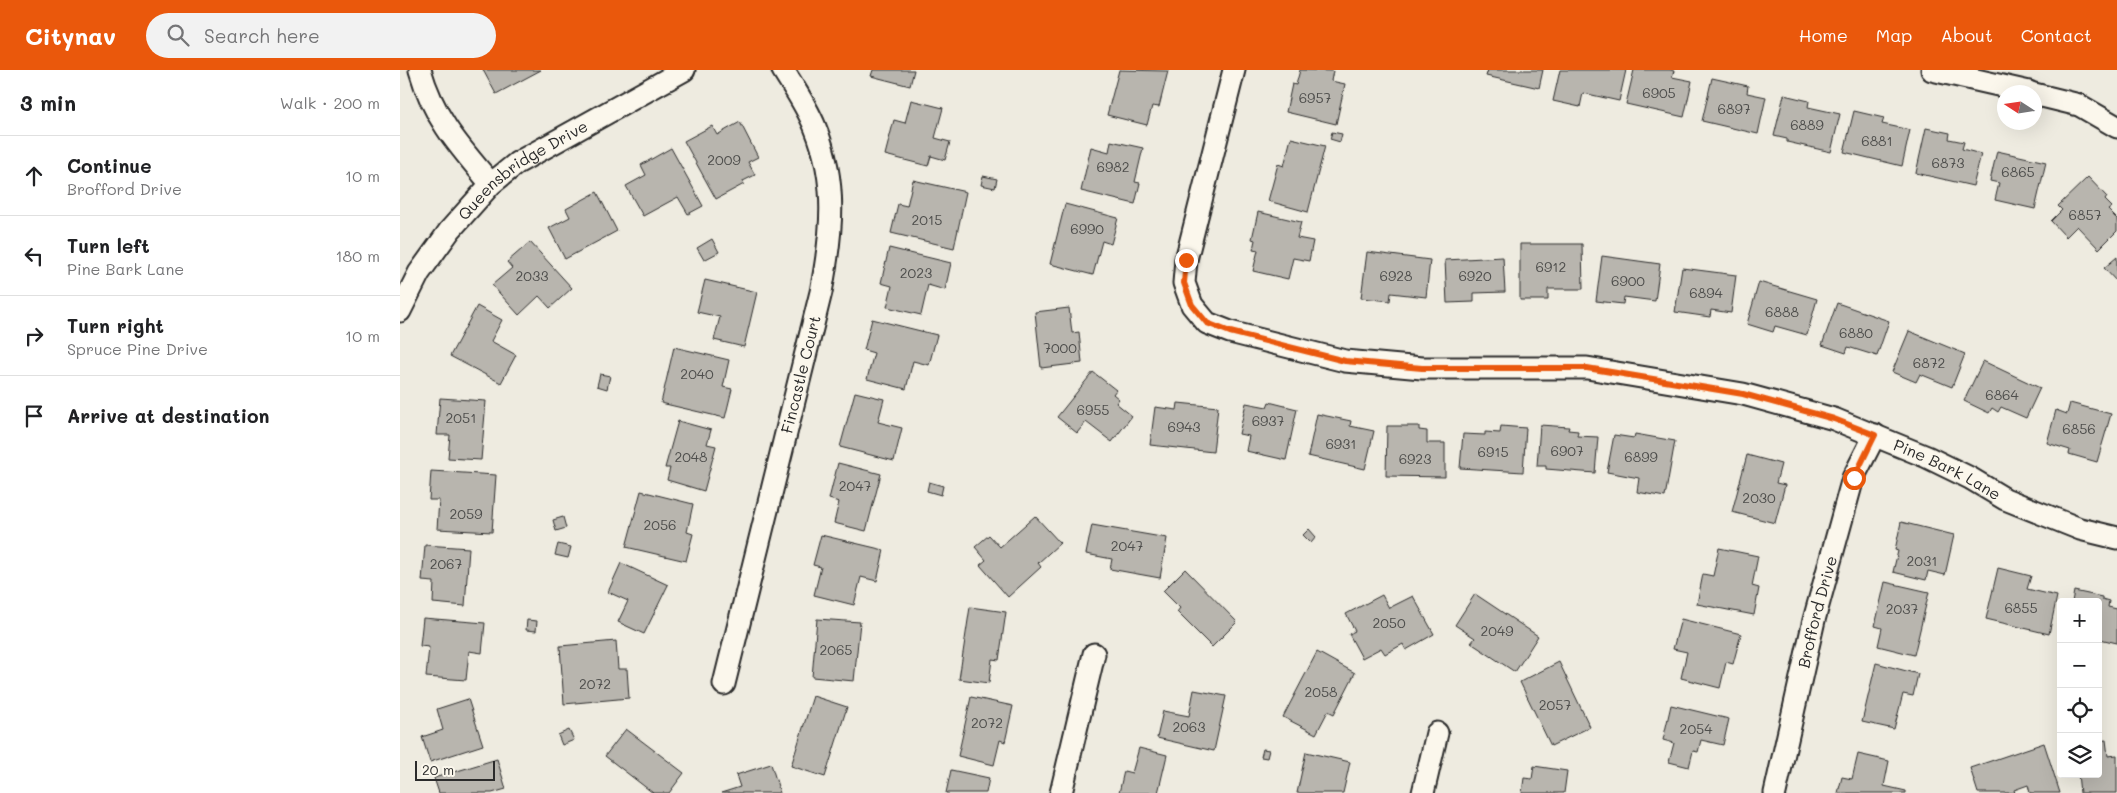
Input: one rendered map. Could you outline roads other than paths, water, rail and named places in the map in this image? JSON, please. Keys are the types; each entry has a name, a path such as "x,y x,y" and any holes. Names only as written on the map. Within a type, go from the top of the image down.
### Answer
{"street":[{"path":"420,70 431,104 449,134 491,184"},
{"name":"Queensbridge Drive","path":"400,311 419,273 450,230 491,184 517,163 684,70"},
{"name":"Fincastle Court","path":"724,684 829,251 832,208 828,166 815,126 783,70"},
{"name":"Pine Bark Lane","path":"1234,70 1186,260 1184,283 1192,305 1207,323 1230,332 1345,361 1422,368 1587,368 1743,394 1834,419 1875,435 1970,478 2005,499 2080,529 2117,538"},
{"path":"1932,70 1998,85"},
{"path":"2042,96 2078,105 2117,127"},
{"name":"Brofford Drive","path":"1775,793 1814,620 1848,497 1854,478 1875,435"},
{"path":"1061,793 1094,654"},
{"path":"1423,793 1436,733"}]}
